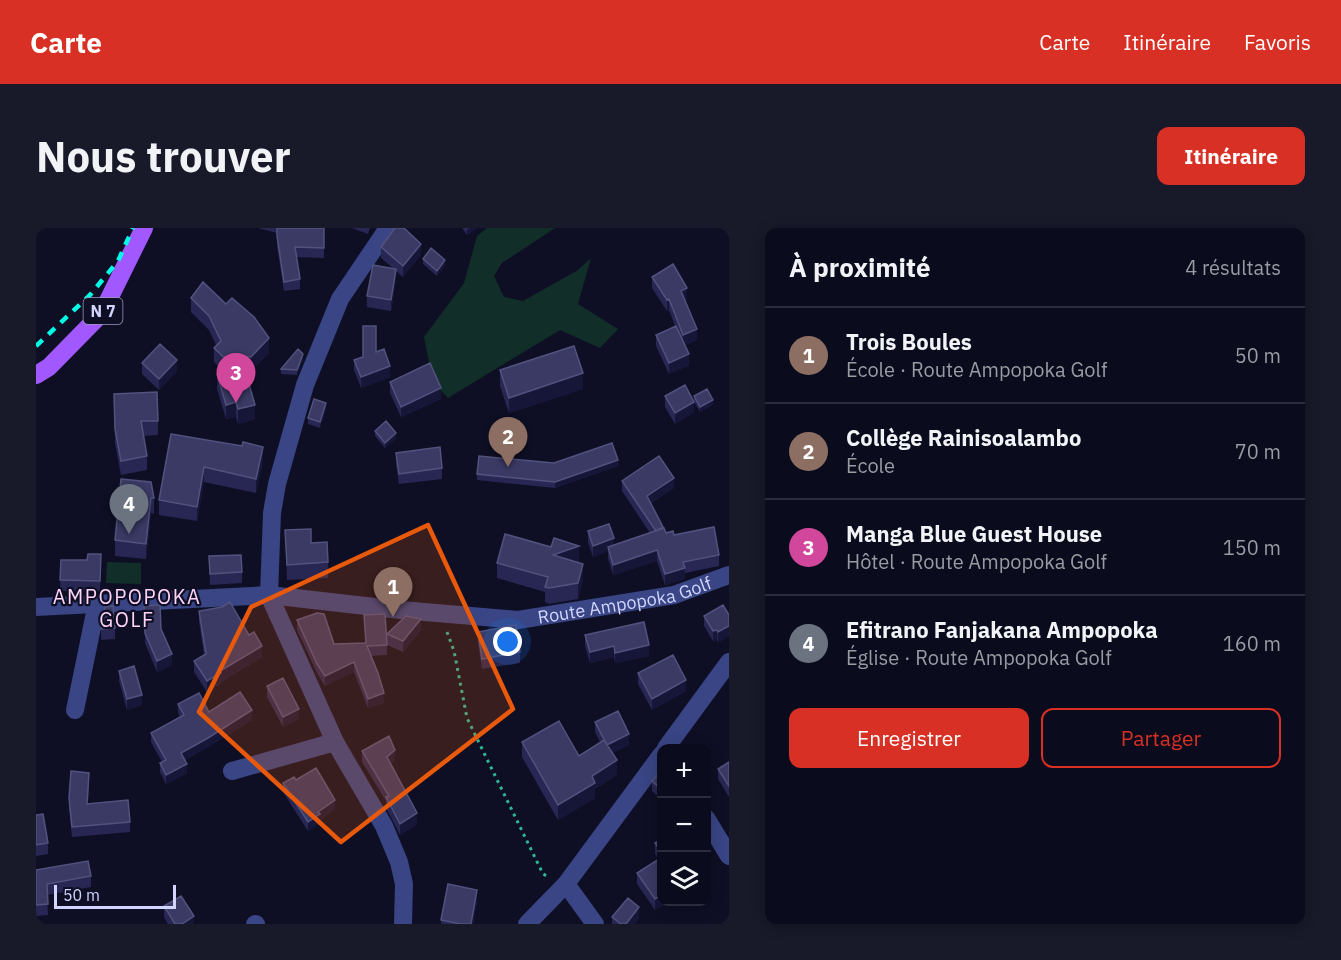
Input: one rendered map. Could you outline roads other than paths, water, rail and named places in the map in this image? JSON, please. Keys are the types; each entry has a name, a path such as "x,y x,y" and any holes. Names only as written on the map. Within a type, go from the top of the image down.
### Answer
{"main road":[{"name":"N 7","path":"36,375 49,367 102,313 144,228"}],"street":[{"path":"388,228 340,299 305,385 272,513 269,595 335,742 384,826 399,862 404,884 403,924"},
{"name":"Route Ampopoka Golf","path":"36,607 269,595 518,620 674,595 729,575"},
{"path":"75,710 97,603"},
{"path":"670,744 729,662"},
{"path":"232,771 335,742"},
{"path":"527,924 566,884 657,762"},
{"path":"711,826 729,856"},
{"path":"566,884 595,924"}],"railway":[{"path":"36,346 90,295 118,261 133,228"}],"place":[{"name":"Manga Blue Guest House","path":"236,403"},
{"name":"Collège Rainisoalambo","path":"508,467"},
{"name":"Efitrano Fanjakana Ampopoka","path":"129,534"},
{"name":"Trois Boules","path":"393,617"}],"district":[{"name":"AMPOPOPOKA GOLF","path":"127,608"}]}
